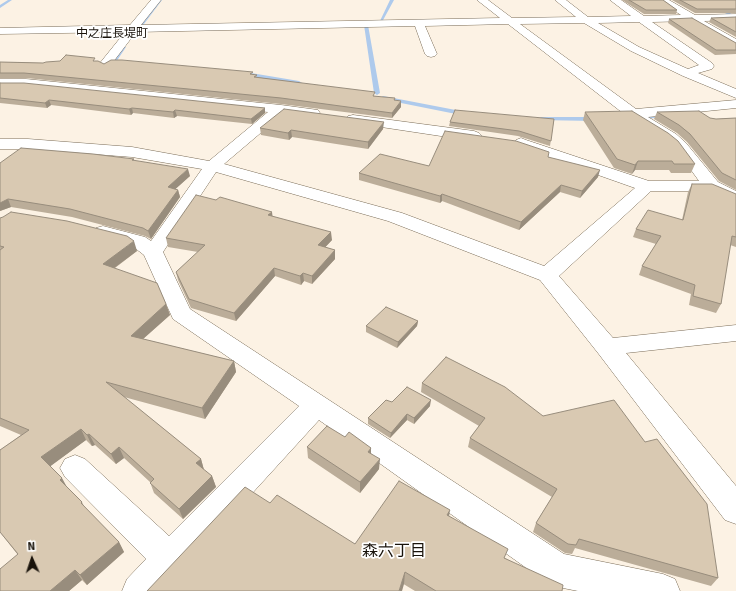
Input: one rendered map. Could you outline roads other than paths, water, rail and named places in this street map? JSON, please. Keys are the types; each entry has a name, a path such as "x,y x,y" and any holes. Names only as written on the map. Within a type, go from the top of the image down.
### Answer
{"street":[{"path":"106,63 156,0"},
{"path":"482,0 633,114 652,125 681,146 712,186 736,198"},
{"path":"560,0 586,20 635,49 687,74 736,94"},
{"path":"615,0 708,66 687,74"},
{"path":"663,0 736,44"},
{"path":"0,31 736,17"},
{"path":"419,23 431,54"},
{"path":"0,83 26,83 281,109 487,138"},
{"path":"0,97 26,83"},
{"path":"633,114 691,107 733,108"},
{"path":"691,107 713,121"},
{"path":"153,252 212,166 281,109"},
{"path":"510,141 518,142 647,186 712,186"},
{"path":"0,144 132,152 212,166 395,217 547,275 607,347 736,510"},
{"path":"547,275 647,186"},
{"path":"87,228 138,241 153,252 181,314 558,570 663,591"},
{"path":"607,347 736,333"},
{"path":"140,591 317,405"},
{"path":"75,468 170,560"}],"waterway":[{"path":"0,7 10,0"},
{"path":"140,27 160,0"},
{"path":"380,22 392,0"},
{"path":"704,0 733,16"},
{"path":"366,25 377,93"},
{"path":"114,61 124,47"},
{"path":"245,74 299,83"},
{"path":"383,98 466,114"},
{"path":"649,117 667,114"},
{"path":"541,119 594,119"}],"district":[{"name":"中之庄長堤町","path":"112,34"},
{"name":"森六丁目","path":"394,552"}]}
